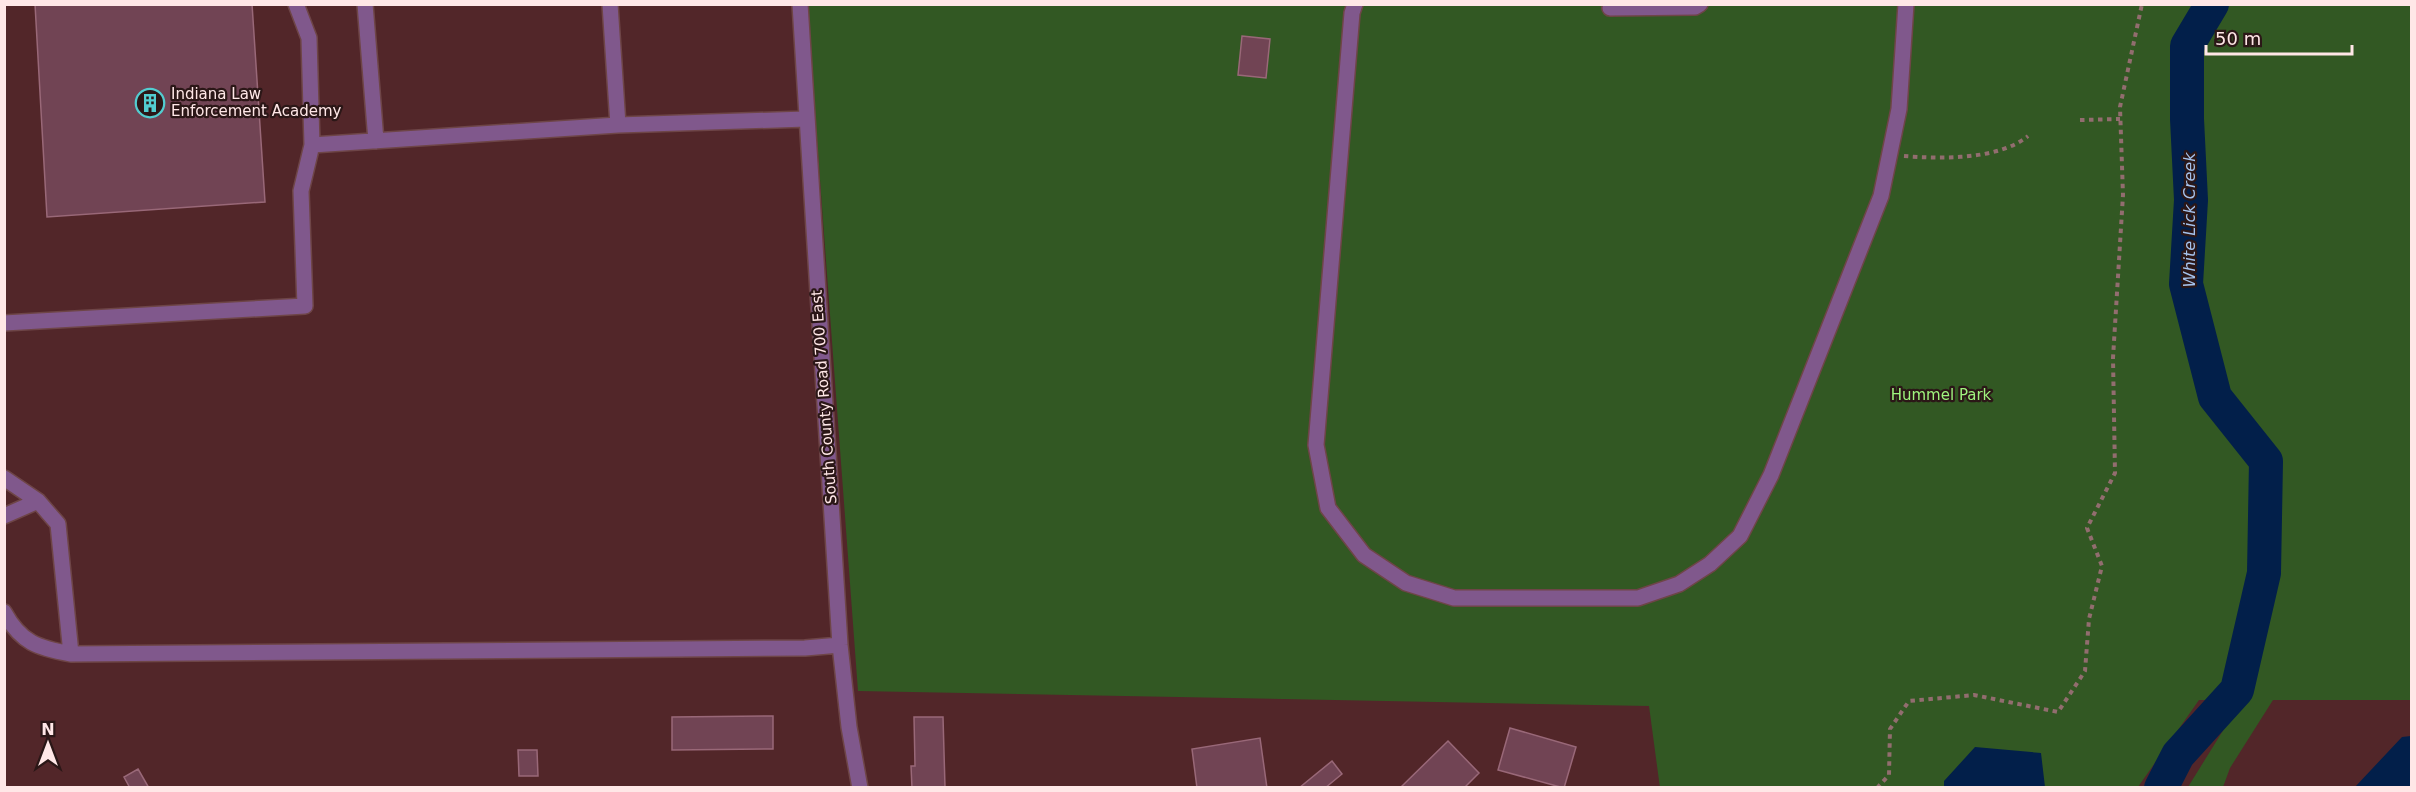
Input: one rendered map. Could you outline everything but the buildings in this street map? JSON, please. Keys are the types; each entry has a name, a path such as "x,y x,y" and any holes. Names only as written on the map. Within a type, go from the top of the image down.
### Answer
{"street":[{"path":"4,323 304,306 300,191 312,145 309,38 296,4"},
{"path":"365,4 375,141"},
{"path":"610,4 618,125"},
{"name":"South County Road 700 East","path":"800,4 840,645 849,727 860,788"},
{"path":"1355,4 1352,13 1316,445 1328,508 1364,555 1406,583 1454,598 1638,598 1679,584 1710,564 1740,536 1771,475 1881,196 1899,109 1906,4"},
{"path":"1610,8 1695,8 1700,4"},
{"path":"312,145 618,125 806,119"},
{"path":"4,478 38,501 58,524 71,654"},
{"path":"4,516 38,501"},
{"path":"4,612 22,638 46,649 71,654 805,648 840,645"}],"path":[{"path":"1877,788 1890,775 1890,729 1909,701 1974,695 2058,712 2085,671 2089,619 2102,566 2087,528 2115,472 2113,358 2123,195 2120,107 2142,4"},
{"path":"2080,120 2120,119"},
{"path":"1889,156 1941,157 1997,152 2010,149 2028,136"}],"green space":[{"name":"Hummel Park","path":"807,5 2411,5 2411,700 2273,700 2230,768 2223,787 2188,787 2242,700 2199,700 2138,787 1660,788 1649,706 858,691"}],"water":[{"path":"2411,736 2411,787 2355,787 2402,737"},
{"path":"1975,747 2041,753 2045,787 1944,787 1944,781"}],"waterway":[{"name":"White Lick Creek","path":"2161,788 2178,755 2237,690 2264,573 2266,461 2215,397 2186,284 2191,200 2187,119 2187,46 2212,4"}],"place":[{"name":"Indiana Law Enforcement Academy","path":"150,103"}]}
